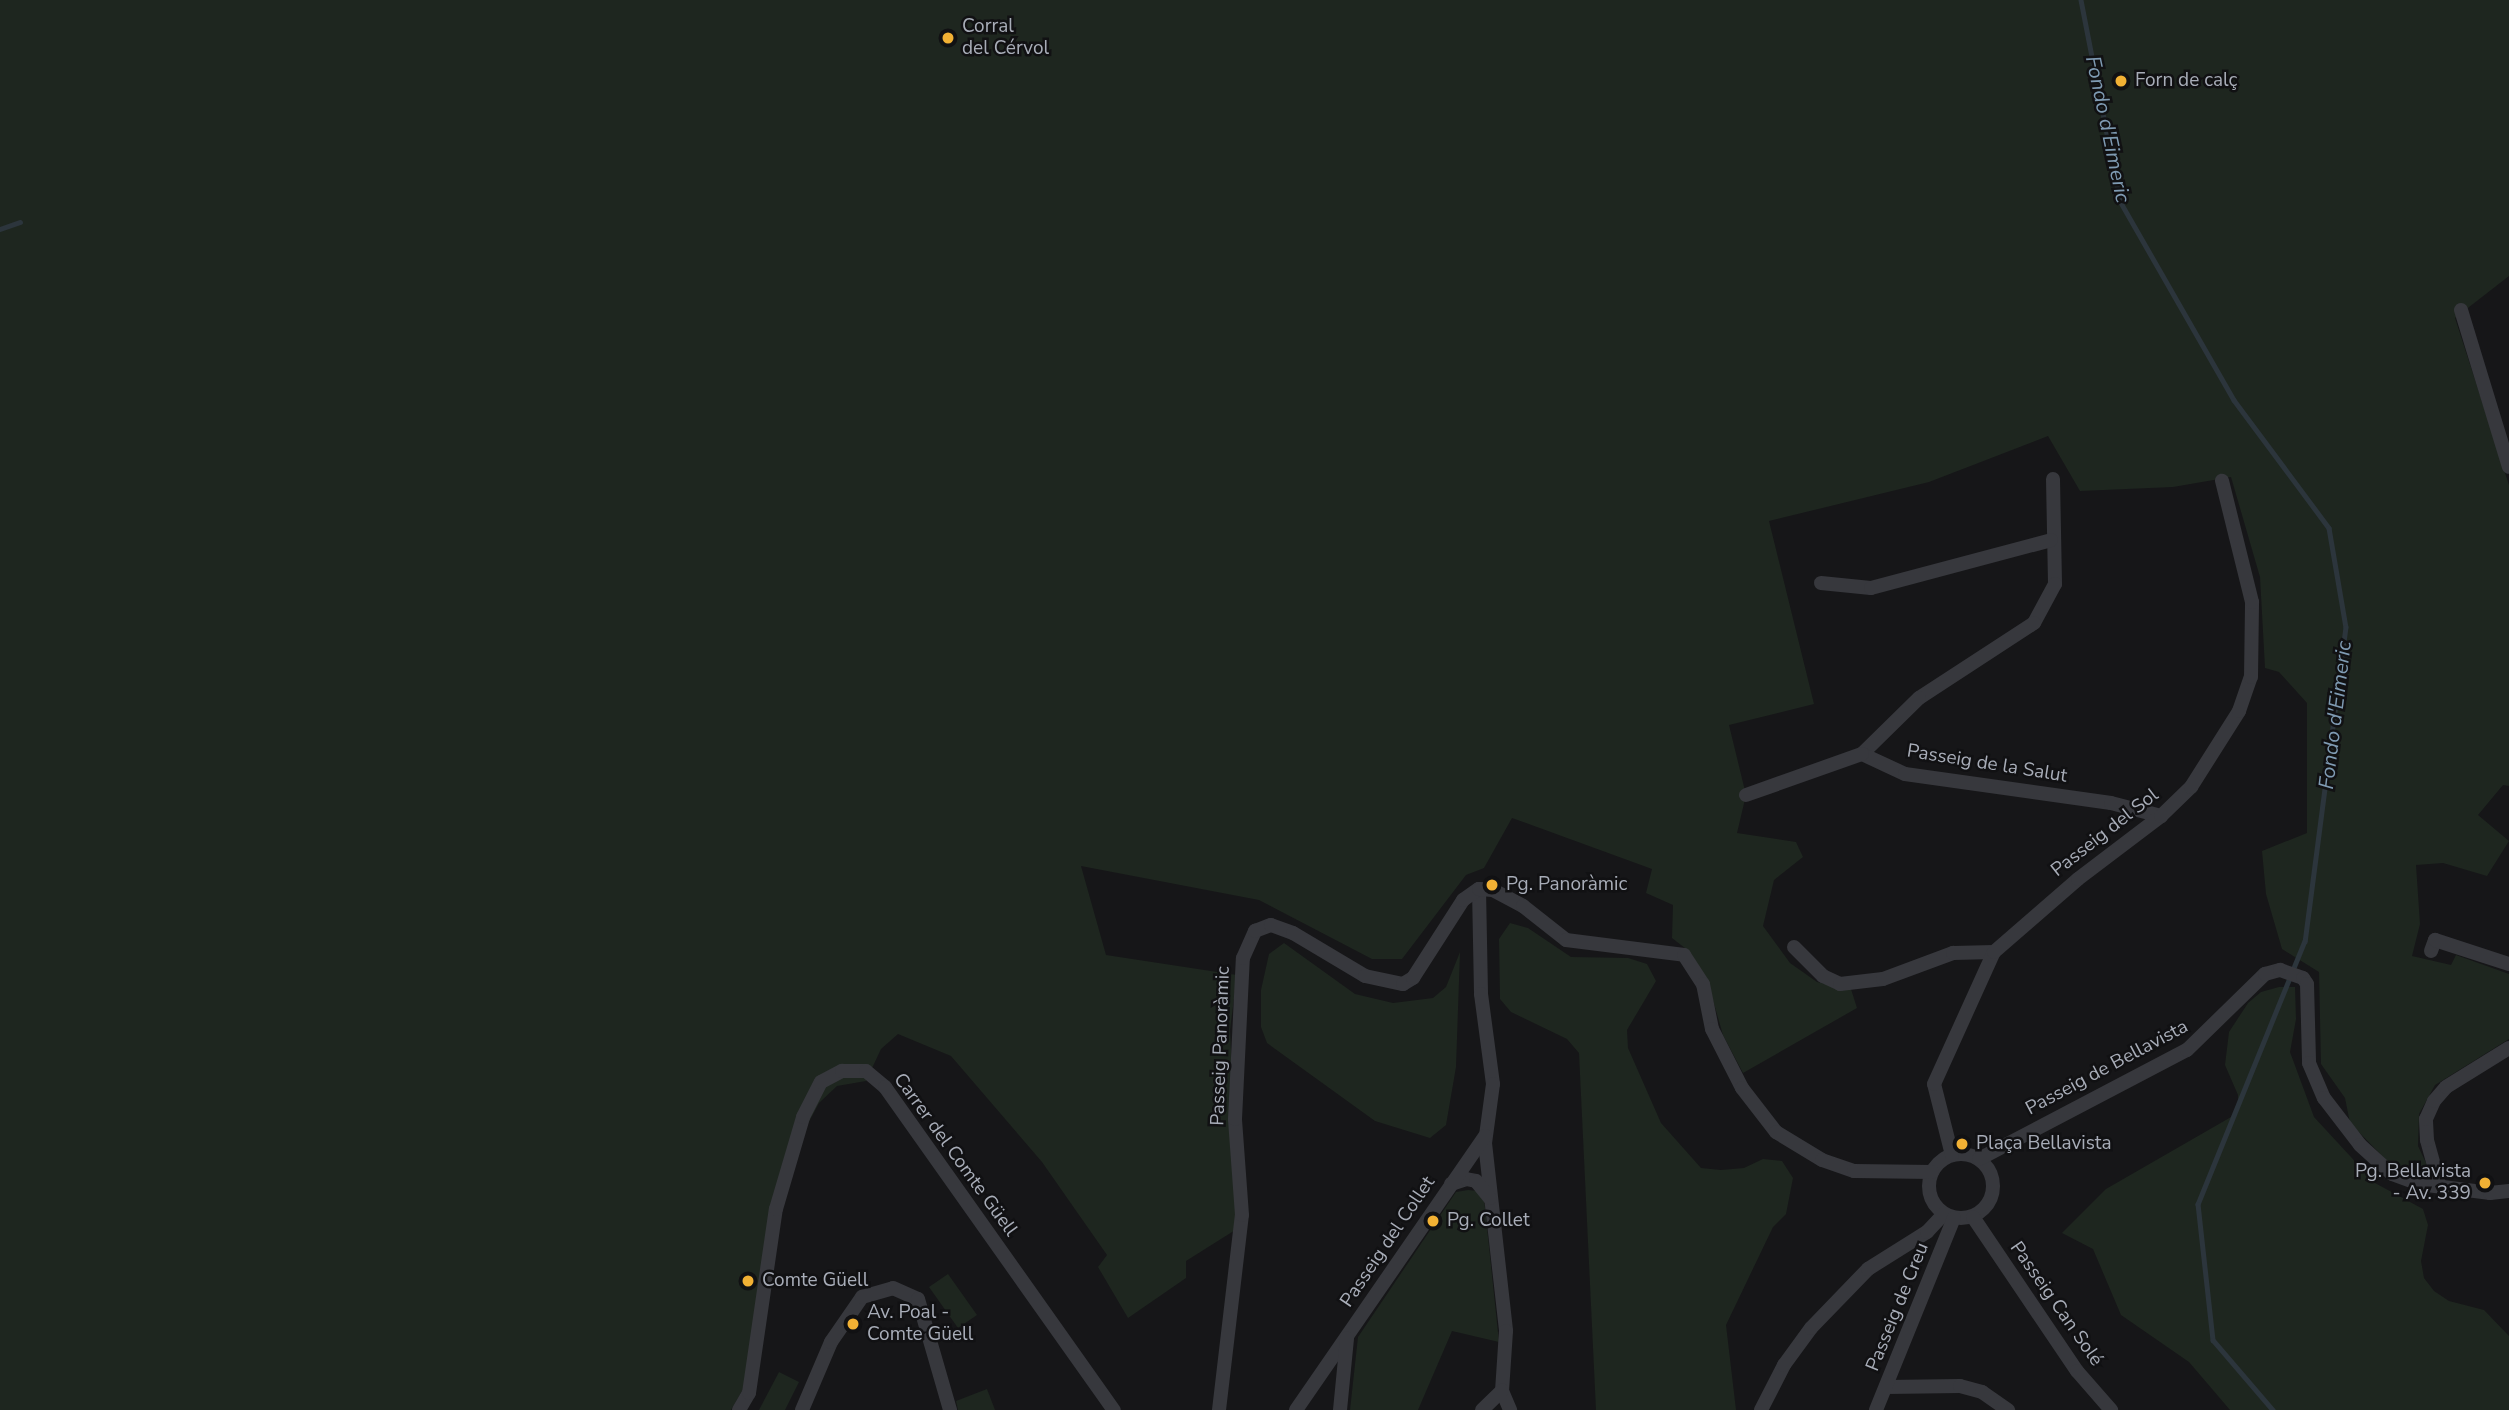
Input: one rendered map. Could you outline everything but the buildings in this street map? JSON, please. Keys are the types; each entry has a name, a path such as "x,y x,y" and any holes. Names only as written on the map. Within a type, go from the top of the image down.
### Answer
{"street":[{"path":"2461,310 2509,467"},
{"name":"Passeig de la Salut","path":"2053,479 2051,541 2055,584 2034,623 1919,698 1861,754 1905,774 2112,803 2161,816"},
{"name":"Passeig del Sol","path":"1952,1155 1934,1084 1994,952 2078,878 2161,816 2191,787 2239,711 2251,677 2252,602 2222,481"},
{"path":"1821,583 1871,588 2051,541"},
{"path":"1746,795 1861,754"},
{"path":"1506,1409 1502,1391 1506,1345 1485,1136 1493,1084 1481,994 1479,889 1505,894 1566,940 1684,955 1703,984 1712,1029 1742,1088 1776,1132 1822,1160 1854,1171 1932,1172"},
{"name":"Passeig Panoràmic","path":"1219,1410 1242,1215 1235,1119 1238,1020 1250,939 1255,931 1271,925 1293,933 1365,976 1403,984 1413,978 1463,900 1479,889"},
{"path":"2431,951 2435,940 2509,964"},
{"path":"1794,947 1823,976 1840,984 1883,979 1953,953 1994,952"},
{"name":"Passeig de Bellavista","path":"1979,1159 2188,1050 2265,974 2292,972 2307,984 2309,1063 2325,1098 2360,1144 2392,1174 2440,1187 2509,1191"},
{"path":"2440,1187 2427,1140 2426,1119 2434,1101 2446,1087 2509,1048"},
{"name":"Carrer del Comte Güell","path":"738,1410 749,1393 776,1209 803,1117 821,1082 842,1071 866,1071 885,1087 1114,1410"},
{"name":"Passeig del Collet","path":"1296,1410 1485,1136"},
{"path":"1952,1155 1979,1159 1993,1177 1994,1189 1984,1210 1973,1217 1949,1216 1933,1203 1928,1188 1932,1172 1952,1155"},
{"path":"1450,1185 1466,1179 1476,1181 1491,1200"},
{"path":"1761,1410 1784,1365 1836,1301 1868,1269 1949,1216"},
{"name":"Passeig de Creu","path":"1876,1410 1949,1216"},
{"name":"Passeig Can Solé","path":"1973,1217 2077,1370 2111,1410"},
{"path":"802,1410 831,1342 862,1297 893,1288 918,1299 950,1410"},
{"path":"1340,1410 1348,1335"},
{"path":"1324,1370 1343,1373"},
{"path":"1886,1387 1960,1386 1982,1392 2008,1410"},
{"path":"1482,1410 1502,1391"}],"shaded area":[{"path":"0,0 2509,0 2509,276 2455,318 2509,485 2509,786 2503,785 2478,815 2509,841 2487,876 2443,863 2416,865 2420,924 2412,956 2451,965 2456,955 2509,974 2509,1039 2435,1085 2419,1114 2418,1146 2428,1167 2422,1177 2396,1170 2350,1123 2345,1098 2321,1064 2319,972 2282,949 2266,894 2262,851 2307,833 2307,703 2279,672 2265,668 2260,577 2231,477 2173,487 2080,491 2048,436 1929,482 1769,521 1814,704 1729,725 1746,795 1737,833 1796,842 1803,857 1774,880 1763,926 1790,963 1817,982 1851,989 1857,1008 1743,1073 1723,1035 1708,983 1690,952 1672,938 1673,905 1646,893 1652,869 1512,818 1484,868 1466,875 1402,959 1372,959 1259,900 1081,866 1106,955 1237,975 1230,1030 1240,1227 1186,1261 1186,1278 1128,1318 1098,1267 1107,1255 1042,1162 951,1056 898,1034 881,1049 866,1081 837,1086 819,1103 780,1176 746,1384 731,1410 0,1410"},
{"path":"1510,923 1528,928 1571,957 1628,958 1647,964 1656,981 1627,1030 1628,1048 1661,1123 1701,1168 1721,1170 1744,1168 1763,1159 1782,1161 1793,1178 1786,1214 1773,1227 1726,1325 1736,1410 1596,1410 1579,1053 1567,1039 1511,1012 1500,999 1499,939"},
{"path":"1284,943 1355,994 1393,1003 1433,998 1446,987 1460,952 1456,1067 1446,1125 1430,1138 1375,1121 1267,1043 1261,1027 1261,990 1269,954"},
{"path":"2279,987 2295,987 2296,1019 2290,1052 2314,1117 2375,1183 2423,1209 2428,1225 2421,1261 2424,1278 2434,1291 2449,1301 2484,1310 2509,1336 2509,1410 2230,1410 2189,1362 2121,1315 2093,1249 2062,1233 2106,1189 2238,1113 2238,1095 2225,1065 2229,1032 2248,1003 2261,992"},
{"path":"1478,1191 1484,1199 1499,1342 1452,1331 1418,1410 1350,1410 1358,1337 1456,1192"},
{"path":"948,1274 977,1315 958,1328 929,1287"},
{"path":"779,1372 799,1382 785,1410 759,1410"},
{"path":"987,1389 995,1410 958,1410 956,1401"}],"waterway":[{"name":"Fondo d'Eimeric","path":"2081,0 2120,201 2234,400 2329,528 2346,627 2305,941 2198,1204 2213,1340 2273,1410"},
{"path":"0,229 20,222"}],"place":[{"name":"Corral del Cérvol","path":"948,38"},
{"name":"Forn de calç","path":"2121,81"},
{"name":"Pg. Panoràmic","path":"1492,885"},
{"name":"Plaça Bellavista","path":"1962,1144"},
{"name":"Pg. Bellavista - Av. 339","path":"2485,1183"},
{"name":"Pg. Collet","path":"1433,1221"},
{"name":"Comte Güell","path":"748,1281"},
{"name":"Av. Poal - Comte Güell","path":"853,1324"}]}
